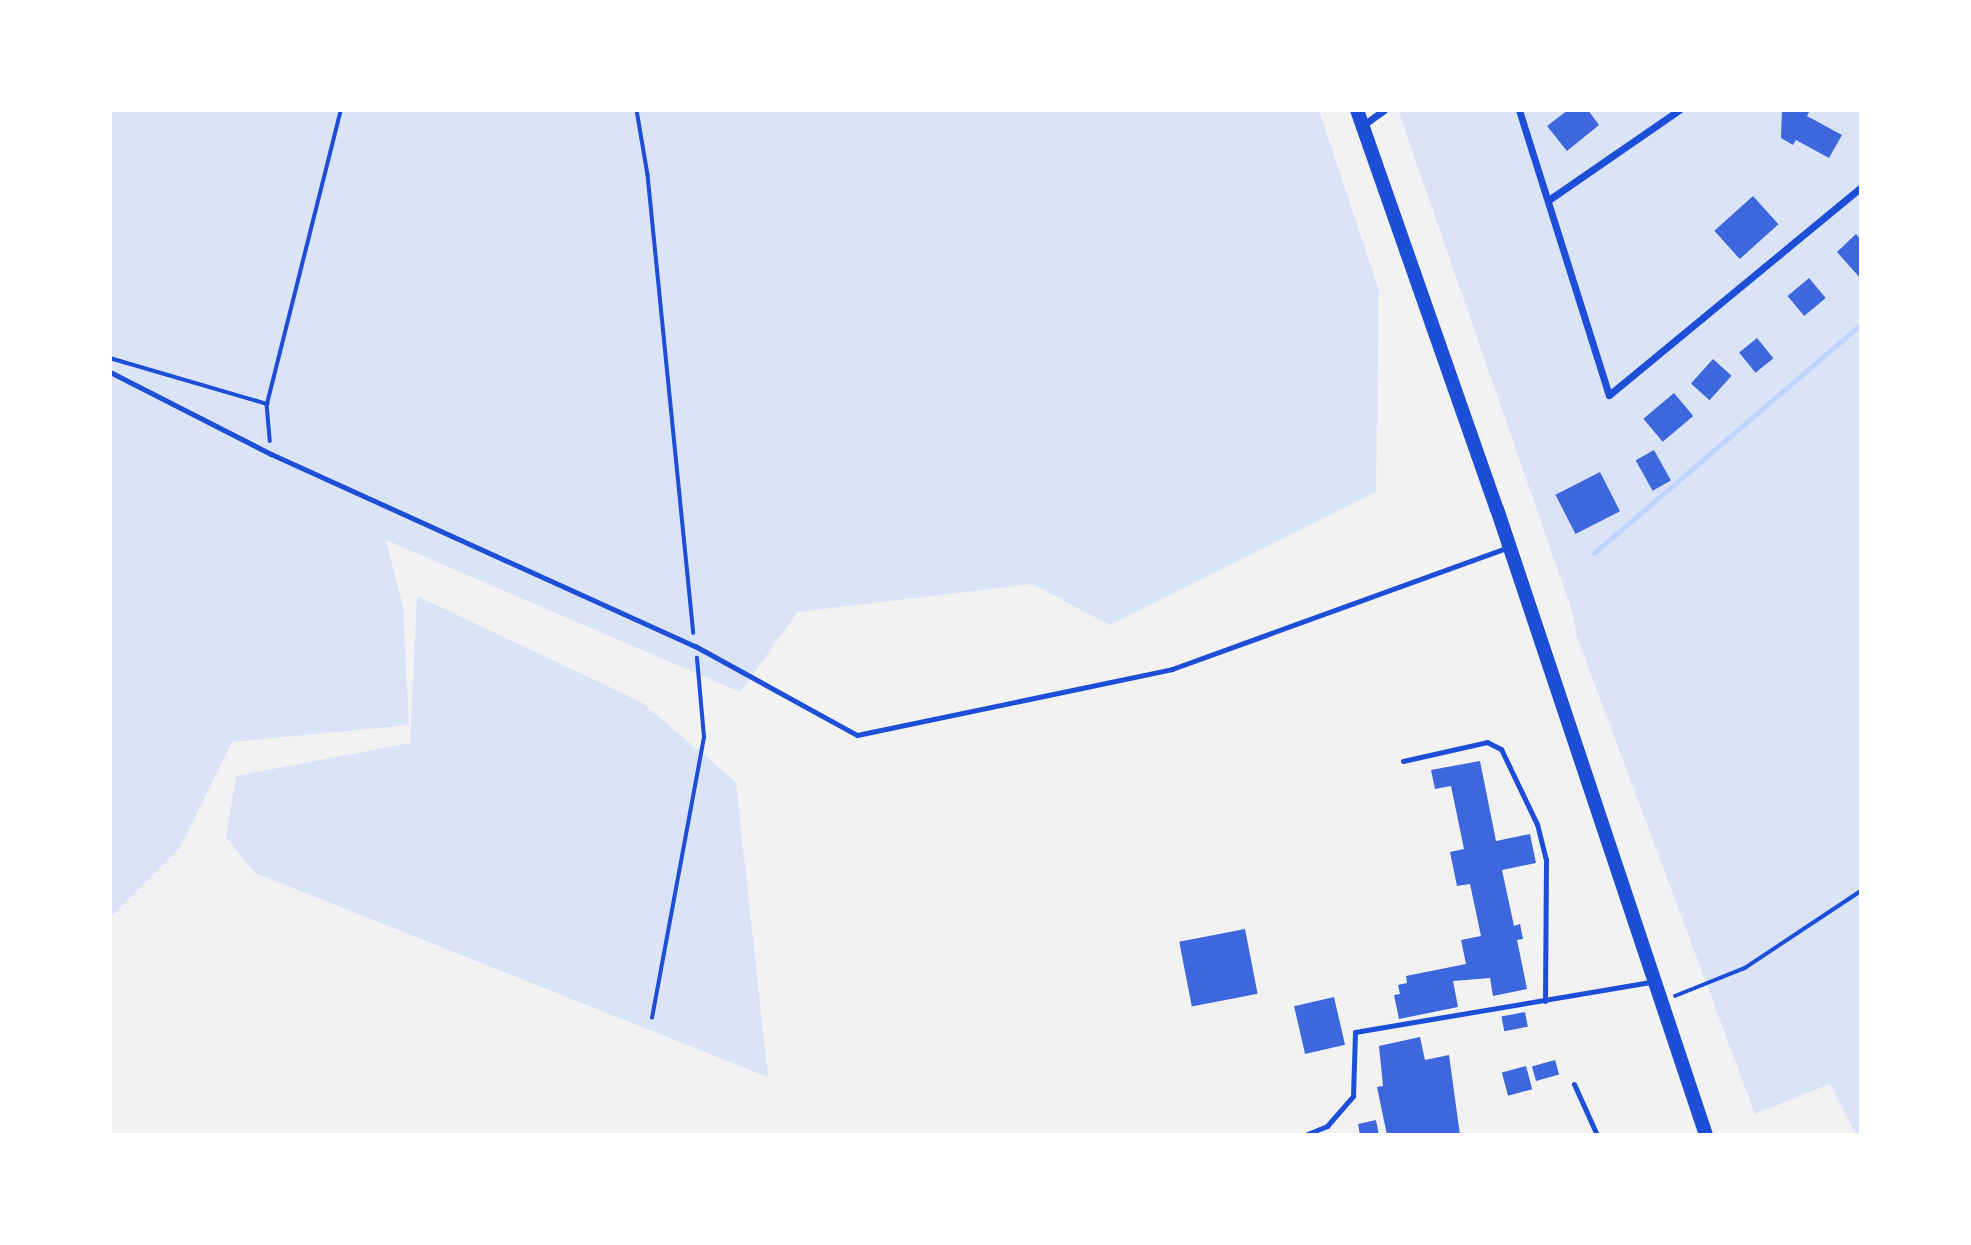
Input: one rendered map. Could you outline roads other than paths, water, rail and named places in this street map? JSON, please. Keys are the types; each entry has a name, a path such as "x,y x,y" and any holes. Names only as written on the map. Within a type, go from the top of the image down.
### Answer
{"main road":[{"path":"1357,110 1510,547 1706,1135"}],"street":[{"path":"1362,126 1384,110"},
{"path":"1519,110 1550,198 1609,395 1861,187"},
{"path":"1550,198 1679,110"}],"lane":[{"path":"110,372 271,454 695,646 857,735 1172,669 1510,547"},
{"path":"1404,761 1487,742 1501,749 1537,824 1546,859 1545,1001"},
{"path":"1305,1135 1327,1126 1353,1096 1355,1032 1655,982"},
{"path":"1574,1084 1597,1135"}],"waterway":[{"path":"1594,553 1861,324"}]}
